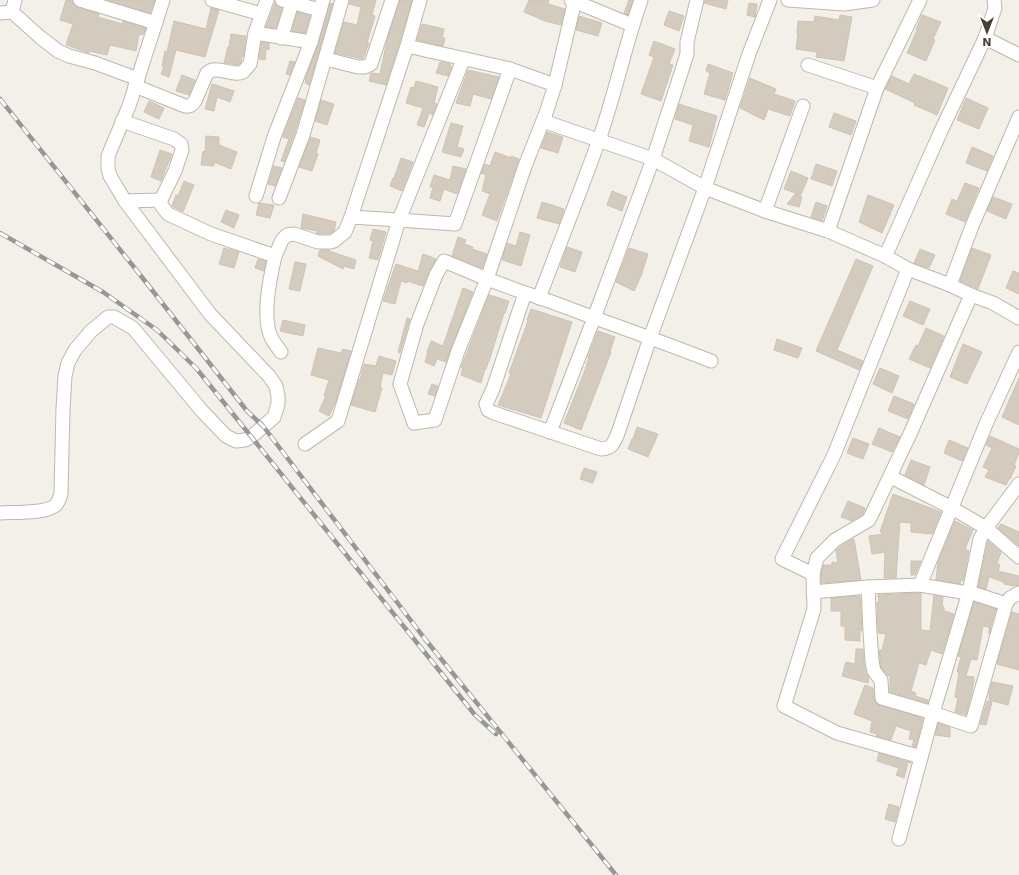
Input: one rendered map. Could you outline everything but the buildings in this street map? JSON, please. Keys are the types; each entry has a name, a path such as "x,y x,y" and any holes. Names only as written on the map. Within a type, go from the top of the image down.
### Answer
{"street":[{"path":"80,0 156,23"},
{"path":"0,512 47,509 55,506 59,500 61,493 62,409 65,376 68,363 75,350 91,331 108,317 114,317 133,328 202,411 226,436 236,441 245,440 274,417 275,414 278,404 276,386 269,376 210,314 125,202 110,176 108,156 129,106 163,0"},
{"path":"9,8 40,37 58,51 68,56 95,63 185,106 190,106 195,100 208,73 211,70 240,74 247,69 250,64 255,32 267,0"},
{"path":"279,198 303,136 342,0"},
{"path":"326,59 365,68 371,64 392,0"},
{"path":"281,352 272,338 268,325 267,301 274,256 282,240 287,235 294,234 318,242 330,242 334,241 345,232 420,0"},
{"path":"632,25 574,0 555,84 543,122 525,166 487,279 458,351 435,420 414,423 400,384 417,324 436,275 444,261 487,279 711,361"},
{"path":"540,298 599,140 611,103 632,25 641,0"},
{"path":"550,432 653,159 685,60 687,42 697,0"},
{"path":"525,293 493,389 486,404 488,410 494,414 601,449 609,449 613,445 618,433 650,338 705,188 749,54 770,0"},
{"path":"788,0 844,4 856,1 873,0"},
{"path":"828,231 876,88 920,0"},
{"path":"885,256 940,133 985,38 995,8 994,0"},
{"path":"217,1 261,14"},
{"path":"256,196 274,137 311,42 321,5 289,1 281,38"},
{"path":"255,32 281,38 311,42"},
{"path":"985,38 1019,55"},
{"path":"406,46 463,60 510,69 555,84"},
{"path":"305,444 338,421 399,220 463,60"},
{"path":"808,65 876,88"},
{"path":"351,217 455,224 510,69"},
{"path":"765,211 803,106"},
{"path":"950,285 972,226 1019,117"},
{"path":"122,121 174,139 181,144 182,150 175,171 162,195 161,200 161,205 168,214 182,222 235,244 274,256"},
{"path":"543,122 653,159 705,188 765,211 828,231 885,256 908,269 993,303 1019,318"},
{"path":"125,202 161,200"},
{"path":"813,574 782,559 834,455 908,269"},
{"path":"921,757 837,733 784,706 814,609 813,574 817,558 835,540 869,520 891,477 971,295"},
{"path":"920,585 986,424 1019,352"},
{"path":"891,477 952,508 986,528 1019,557"},
{"path":"899,840 933,713 969,592 980,538 1019,484"},
{"path":"813,592 868,587 920,585 969,592 1006,604"},
{"path":"868,587 872,662 874,671 881,680 882,698 971,726 1006,604 1010,598 1019,593"}],"railway":[{"path":"0,99 247,411 263,426 425,639 616,875"},
{"path":"0,233 103,292 157,330 196,368 475,715 496,734"}]}
